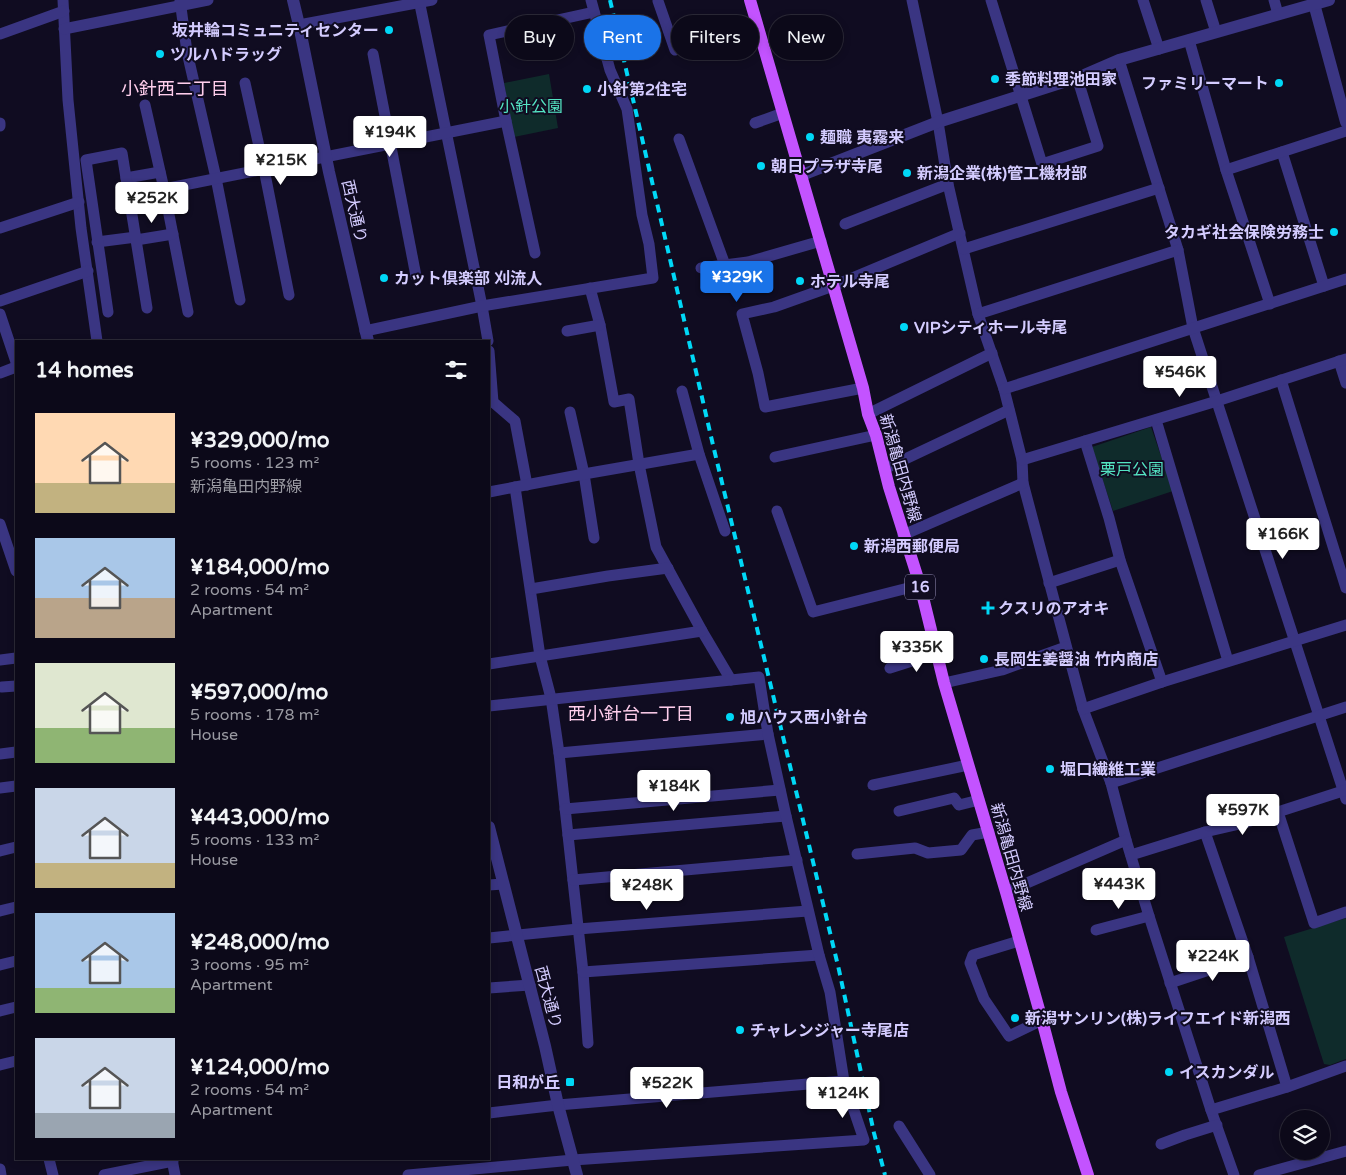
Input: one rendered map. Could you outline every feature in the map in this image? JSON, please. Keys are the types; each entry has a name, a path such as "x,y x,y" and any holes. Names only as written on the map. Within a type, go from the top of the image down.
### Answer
{"main road":[{"name":"新潟亀田内野線","path":"750,0 821,241 903,535 920,585 944,683 1006,892 1061,1092 1088,1175"}],"street":[{"path":"64,29 180,3 208,0"},
{"name":"西大通り","path":"293,0 367,336"},
{"path":"299,26 419,1 432,0"},
{"path":"367,336 482,306 653,278 650,244 642,215 627,108 610,70 591,0"},
{"path":"659,0 671,38"},
{"path":"912,0 938,122 948,184 978,314 1004,389 1022,460 1023,483 1066,647 1083,709 1111,783 1126,840 1170,983 1234,1175"},
{"path":"991,0 1042,164 1098,146 1077,77"},
{"path":"1143,0 1159,49"},
{"path":"1206,0 1216,32"},
{"path":"1274,0 1278,14"},
{"path":"802,175 938,122 1077,77 1119,60 1313,2 1329,0"},
{"path":"419,1 488,340"},
{"path":"1313,2 1346,122"},
{"path":"180,3 187,52 216,178 240,300"},
{"path":"0,34 63,5 68,100 81,228 96,340"},
{"path":"535,253 489,35 594,12"},
{"path":"1190,40 1226,170 1270,304"},
{"path":"372,54 416,276"},
{"path":"1119,60 1178,250 1193,328 1345,793 1131,855"},
{"path":"245,82 289,295"},
{"path":"145,105 164,189 188,312"},
{"path":"755,123 783,113"},
{"path":"164,189 506,121"},
{"path":"1226,170 1346,130"},
{"path":"678,139 725,265"},
{"path":"1282,152 1324,286"},
{"path":"108,312 86,160 122,153 147,308"},
{"path":"126,178 160,172"},
{"path":"845,224 948,184"},
{"path":"964,249 1159,188"},
{"path":"0,228 79,202"},
{"path":"863,388 765,407 742,314 774,307 833,286 960,233"},
{"path":"97,242 173,234"},
{"path":"701,268 748,262 821,241"},
{"path":"978,314 1178,250"},
{"path":"0,301 88,271"},
{"path":"1004,389 1346,279"},
{"path":"590,288 600,325 614,402 629,399 639,464 656,548 731,680"},
{"path":"0,314 15,359"},
{"path":"567,331 600,325"},
{"path":"868,414 992,353"},
{"path":"1022,460 1156,420 1342,360 1346,383"},
{"path":"490,364 493,402 515,420 526,485"},
{"path":"0,373 15,368"},
{"path":"1281,380 1346,588"},
{"path":"682,391 699,454 725,532"},
{"path":"884,468 1009,410"},
{"path":"570,412 584,474 594,538"},
{"path":"1156,420 1228,662"},
{"path":"775,457 876,435"},
{"path":"1085,441 1120,560 1162,682"},
{"path":"490,492 699,454"},
{"path":"903,535 1023,483"},
{"path":"514,487 540,656 551,698 559,753 583,972 588,1043"},
{"path":"778,511 814,612 920,585"},
{"path":"0,524 15,568"},
{"path":"1049,583 1120,560"},
{"path":"531,589 668,568"},
{"path":"1083,709 1162,682 1346,625"},
{"path":"490,664 702,631"},
{"path":"944,683 1002,670 1066,647"},
{"path":"890,668 937,653"},
{"path":"0,660 15,658"},
{"path":"408,1175 573,1160 864,1140 844,1081 830,992 808,911 780,790 768,734 759,677 490,706"},
{"path":"2,687 15,686"},
{"path":"1111,783 1346,706"},
{"path":"559,753 768,734"},
{"path":"0,754 15,752"},
{"path":"873,786 968,766"},
{"path":"0,788 15,786"},
{"path":"565,809 780,790"},
{"path":"899,811 954,798 959,805 979,800"},
{"path":"1278,812 1314,923 1346,912"},
{"path":"568,834 786,816"},
{"name":"西大通り","path":"490,831 577,1175"},
{"path":"857,854 915,848 928,853 961,850 972,835 988,832"},
{"path":"1206,832 1248,957 1287,1087"},
{"path":"1006,892 1126,840"},
{"path":"0,851 15,847"},
{"path":"573,880 797,860"},
{"path":"490,885 503,884"},
{"path":"0,911 15,907"},
{"path":"490,938 808,911"},
{"path":"1096,930 1149,916"},
{"path":"1019,941 973,954 970,963 984,999 1009,1036 1042,1020"},
{"path":"583,972 819,954"},
{"path":"1170,983 1248,957"},
{"path":"0,965 15,961"},
{"path":"490,988 530,985"},
{"path":"0,1011 15,1007"},
{"path":"0,1065 15,1061"},
{"path":"1211,1110 1287,1087 1346,1066"},
{"path":"490,1114 558,1105 844,1081"},
{"path":"1161,1144 1217,1125"},
{"path":"899,1126 930,1175"},
{"path":"1259,1175 1346,1150"},
{"path":"49,1160 53,1175"},
{"path":"104,1175 173,1160 175,1175"},
{"path":"0,1169 2,1175"}],"green space":[{"name":"小針公園","path":"549,74 558,128 514,137 504,83"},
{"name":"栗戸公園","path":"1151,427 1173,491 1113,511 1092,447"},
{"path":"1346,918 1346,1059 1330,1065 1324,1064 1284,937"}],"railway":[{"path":"610,0 713,445 839,970 874,1133 885,1175"}],"place":[{"name":"坂井輪コミュニティセンター","path":"389,30"},
{"name":"ツルハドラッグ","path":"160,54"},
{"name":"季節料理池田家","path":"995,79"},
{"name":"ファミリーマート","path":"1279,83"},
{"name":"小針第2住宅","path":"587,89"},
{"name":"麺職 夷霧来","path":"810,137"},
{"name":"朝日プラザ寺尾","path":"761,166"},
{"name":"新潟企業(株)管工機材部","path":"907,173"},
{"name":"タカギ社会保険労務士","path":"1334,232"},
{"name":"カット倶楽部 刈流人","path":"384,278"},
{"name":"ホテル寺尾","path":"800,281"},
{"name":"VIPシティホール寺尾","path":"904,327"},
{"name":"新潟西郵便局","path":"854,546"},
{"name":"クスリのアオキ","path":"988,608"},
{"name":"長岡生姜醤油 竹内商店","path":"984,659"},
{"name":"旭ハウス西小針台","path":"730,717"},
{"name":"堀口繊維工業","path":"1050,769"},
{"name":"新潟サンリン(株)ライフエイド新潟西","path":"1015,1018"},
{"name":"チャレンジャー寺尾店","path":"740,1030"},
{"name":"イスカンダル","path":"1169,1072"},
{"name":"日和が丘","path":"570,1082"}],"district":[{"name":"小針西二丁目","path":"175,89"},
{"name":"西小針台一丁目","path":"631,714"}]}
